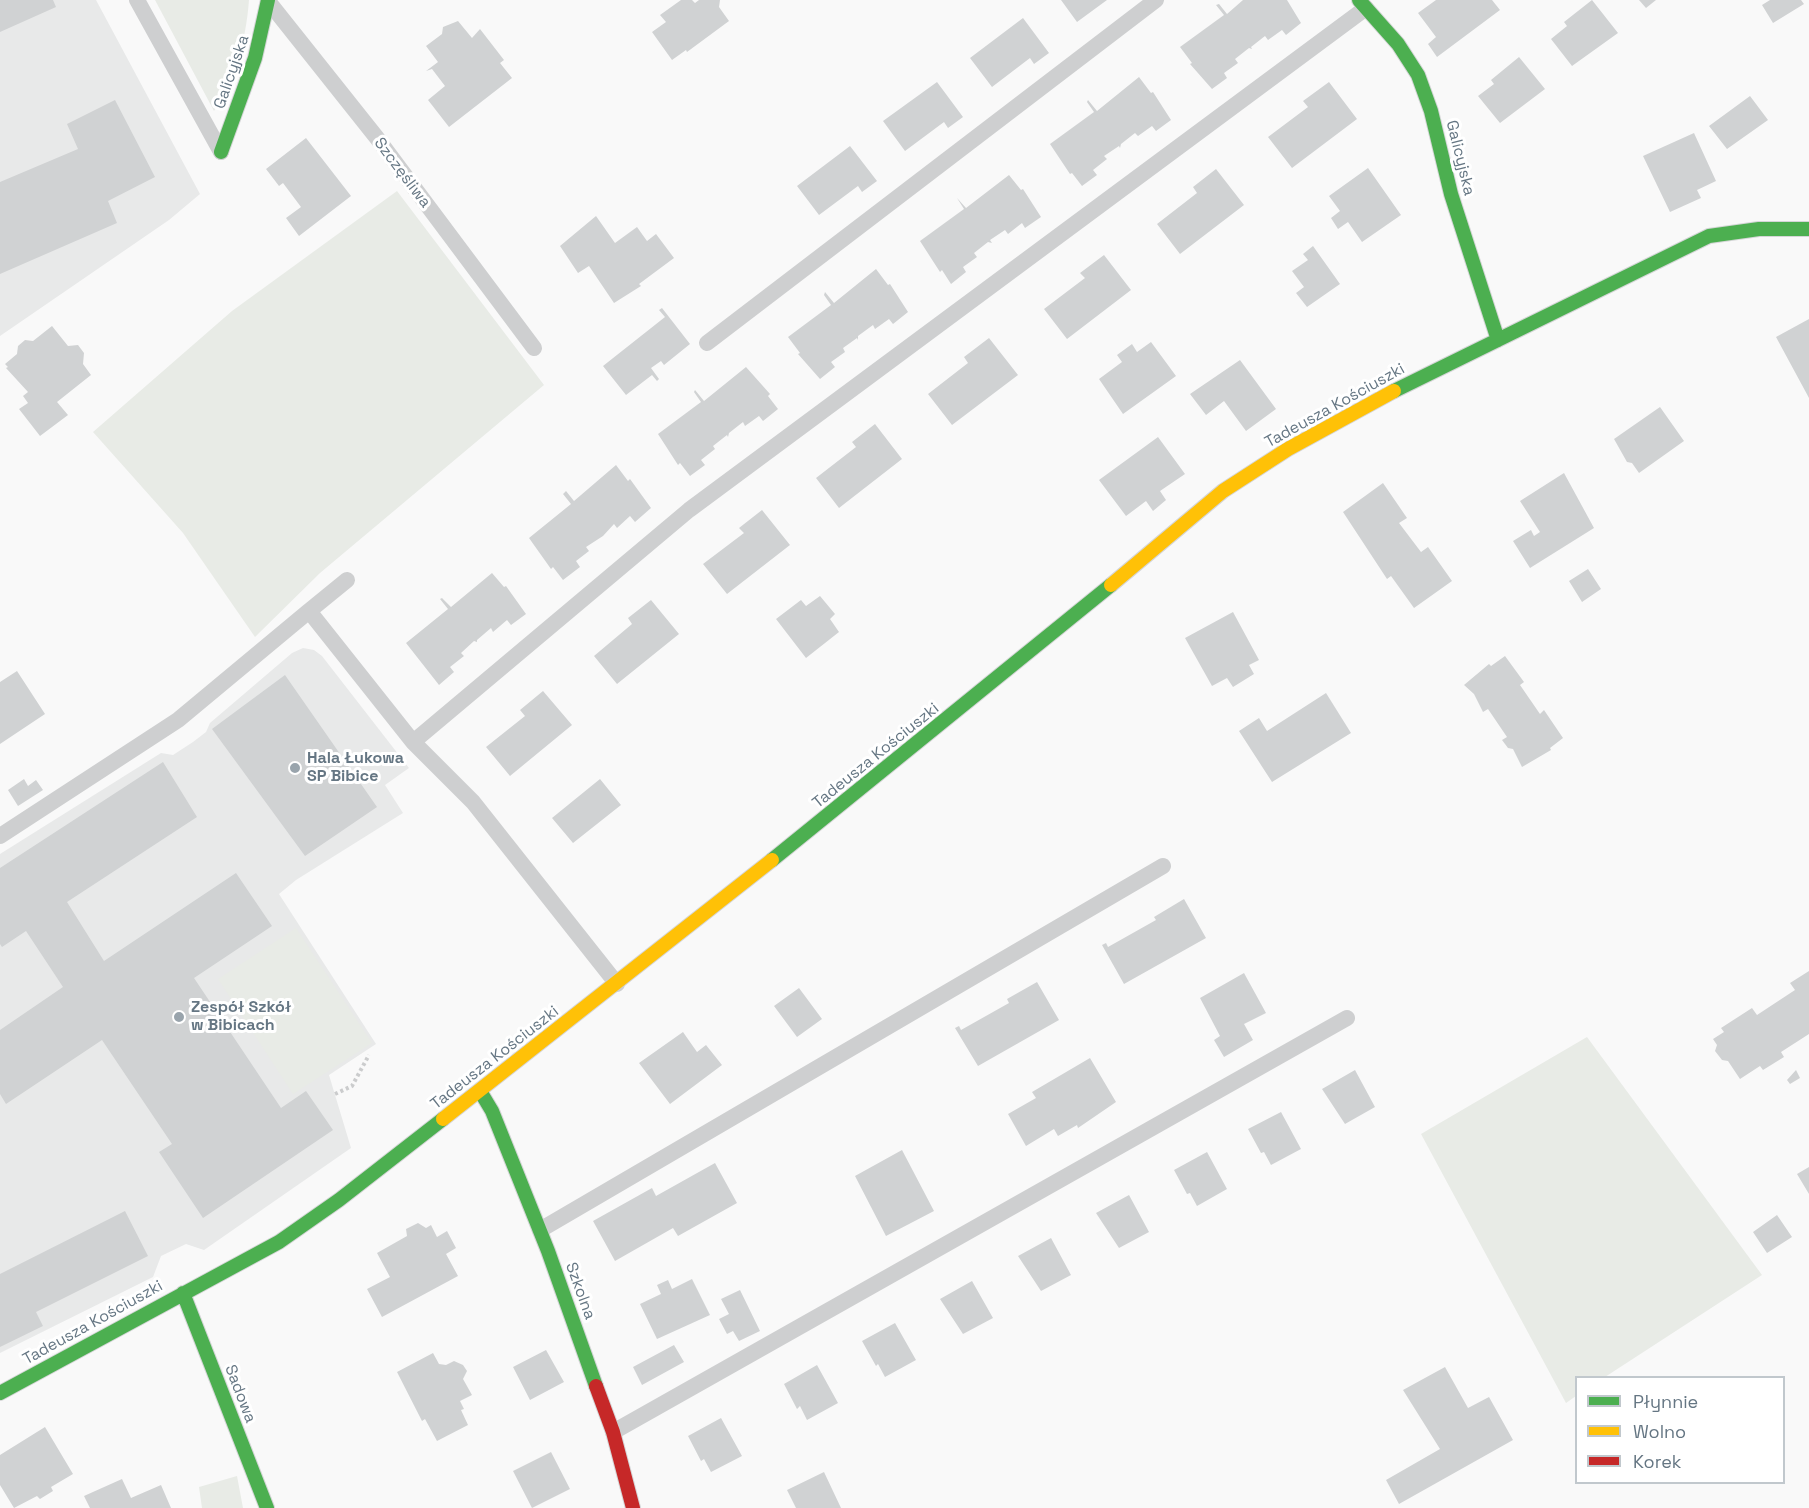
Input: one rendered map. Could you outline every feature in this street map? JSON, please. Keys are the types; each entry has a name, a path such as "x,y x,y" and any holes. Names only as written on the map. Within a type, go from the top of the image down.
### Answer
{"street":[{"name":"Galicyjska","path":"220,152 251,77 262,39 268,1"},
{"name":"Galicyjska","path":"1363,4 1398,44 1418,75 1431,111 1451,194 1498,340"},
{"name":"Tadeusza Kościuszki","path":"0,1393 279,1242 339,1200 617,984 990,685 1222,491 1306,436 1709,236 1759,229 1809,229"},
{"name":"Szkolna","path":"480,1091 492,1111 540,1230 613,1432 633,1508"},
{"name":"Sadowa","path":"183,1293 267,1508"}],"lane":[{"path":"137,0 220,152"},
{"path":"707,343 1156,0"},
{"name":"Szczęśliwa","path":"268,1 377,138 534,348"},
{"path":"413,742 689,510 1363,4"},
{"path":"0,836 178,720 347,580"},
{"path":"309,611 413,742 473,802 617,984"},
{"path":"540,1230 1163,866"},
{"path":"613,1432 1347,1018"}],"path":[{"path":"334,1094 352,1086 369,1055"}],"shaded area":[{"path":"0,0 96,0 200,194 169,220 0,336"},
{"path":"155,0 249,0 239,57 214,111"},
{"path":"397,191 544,385 320,573 255,637 183,533 93,432 232,311"},
{"name":"Zespół Szkół w Bibicach","path":"303,648 314,650 322,656 409,768 385,785 403,813 296,880 279,894 376,1044 329,1075 351,1148 204,1250 186,1244 161,1256 153,1277 0,1353 0,854 161,753 173,755 193,742 206,732 210,723 292,653"},
{"path":"296,928 372,1043 293,1094 218,979"},
{"path":"1587,1037 1762,1275 1607,1376 1575,1376 1575,1397 1566,1403 1421,1134"},
{"path":"237,1476 243,1508 202,1508 199,1487"}],"building":[{"path":"0,0 53,0 56,7 0,32"},
{"path":"681,0 692,0 695,3 699,0 720,0 719,7 729,21 687,52 686,50 672,60 652,32 666,22 660,15"},
{"path":"1061,0 1107,0 1077,22"},
{"path":"1243,0 1287,0 1301,23 1286,35 1282,30 1268,40 1265,36 1251,47 1252,49 1249,48 1235,59 1238,63 1224,73 1227,78 1212,89 1190,64 1192,63 1180,47 1224,15 1216,5 1219,4 1227,14"},
{"path":"1436,0 1492,0 1500,10 1437,57 1428,44 1436,37 1418,13"},
{"path":"1592,0 1618,33 1572,66 1551,39 1567,26 1564,22"},
{"path":"1639,0 1656,0 1646,8"},
{"path":"1770,0 1801,0 1804,4 1773,23 1762,5"},
{"path":"1023,18 1049,53 1034,64 1030,58 992,87 970,58"},
{"path":"458,21 472,38 480,29 504,60 500,63 512,78 449,127 428,100 445,86 432,69 426,71 438,62 426,46 442,34 443,27"},
{"path":"1519,57 1545,89 1500,123 1478,96 1494,84 1491,80"},
{"path":"1139,77 1151,93 1153,92 1171,120 1156,131 1152,126 1138,136 1135,133 1121,144 1120,148 1119,146 1104,156 1107,159 1093,170 1097,175 1082,186 1072,173 1070,174 1050,144 1094,112 1088,100 1097,111"},
{"path":"937,82 963,117 948,128 944,122 905,151 883,121"},
{"path":"1329,82 1357,119 1292,168 1268,137 1308,107 1303,101"},
{"path":"1750,96 1768,120 1727,149 1709,126"},
{"path":"115,100 155,177 108,201 117,223 0,274 0,182 78,149 67,124"},
{"path":"1694,133 1716,181 1697,190 1701,198 1670,212 1643,156"},
{"path":"306,138 351,196 299,236 286,218 301,207 283,183 279,186 266,169"},
{"path":"850,146 877,181 862,192 858,186 819,215 797,186"},
{"path":"1368,168 1401,215 1362,242 1348,222 1338,229 1331,218 1340,211 1329,196"},
{"path":"1216,169 1244,205 1180,254 1157,224 1197,193 1193,187"},
{"path":"1009,175 1021,190 1023,189 1041,217 1025,228 1022,223 1008,234 1005,230 990,240 992,243 988,242 974,253 977,257 963,267 966,272 951,284 942,270 940,272 920,241 964,209 957,198 966,208"},
{"path":"596,216 615,243 637,227 647,241 656,234 674,258 639,284 641,286 614,303 589,266 578,273 560,246"},
{"path":"1313,246 1340,284 1307,307 1296,293 1304,287 1292,271 1308,260 1303,254"},
{"path":"1104,255 1131,290 1067,339 1044,309 1085,278 1080,273"},
{"path":"876,269 888,285 890,284 908,312 893,324 889,319 875,329 873,325 858,336 858,340 857,338 843,348 845,352 831,362 835,367 820,379 798,354 800,353 788,337 831,305 824,295 825,292 834,303"},
{"path":"662,308 690,344 664,365 661,361 651,368 659,379 657,381 652,375 626,395 603,366 665,317 659,310"},
{"path":"1809,319 1809,398 1776,337"},
{"path":"52,326 68,346 78,345 84,353 83,364 91,375 57,402 68,415 40,436 19,409 28,403 23,396 28,392 5,364 17,354 18,346 25,340 33,341"},
{"path":"989,338 1018,375 952,425 928,394 968,363 964,357"},
{"path":"1151,342 1176,376 1123,414 1099,379 1122,362 1117,355 1132,344 1137,352"},
{"path":"1240,360 1276,409 1246,431 1224,401 1206,415 1190,394"},
{"path":"746,367 770,394 768,396 778,409 763,421 759,416 745,426 743,422 729,433 728,437 727,435 713,446 715,449 701,460 705,465 690,476 680,463 678,465 658,434 701,402 695,390 704,401"},
{"path":"1660,407 1684,441 1639,473 1632,463 1627,462 1614,439"},
{"path":"875,424 902,459 839,508 816,478 856,447 852,442"},
{"path":"1158,437 1185,474 1160,491 1166,500 1153,511 1146,501 1126,516 1099,480"},
{"path":"616,465 628,481 630,479 651,508 635,522 630,516 617,528 614,524 603,536 586,547 589,551 576,561 580,567 563,580 553,567 551,569 529,538 571,504 563,494 566,491 574,501"},
{"path":"1564,473 1594,528 1530,568 1513,541 1531,530 1534,536 1540,532 1520,501"},
{"path":"1383,483 1407,518 1399,523 1421,552 1428,547 1452,581 1414,608 1391,576 1387,579 1343,512"},
{"path":"762,510 790,545 727,594 703,564 744,533 739,528"},
{"path":"1588,569 1601,589 1582,602 1569,581"},
{"path":"492,573 504,587 506,586 526,614 511,625 507,620 493,632 491,628 477,642 474,641 461,653 464,656 450,667 454,672 439,685 406,643 448,609 440,599 442,598 451,607"},
{"path":"820,596 835,614 830,619 839,632 806,658 776,619 801,600 806,606"},
{"path":"651,600 679,634 617,684 594,656 632,624 628,618"},
{"path":"1233,612 1259,660 1249,665 1254,674 1233,687 1227,678 1212,686 1185,638"},
{"path":"1505,656 1524,682 1520,685 1540,714 1544,710 1563,738 1550,748 1551,750 1522,767 1513,749 1508,748 1502,740 1507,737 1488,709 1483,712 1474,694 1464,685 1489,664 1491,666"},
{"path":"17,671 45,714 0,744 0,682"},
{"name":"Hala Łukowa SP Bibice","path":"285,675 377,807 305,856 212,729"},
{"path":"543,691 572,725 510,776 486,747 525,716 520,710"},
{"path":"1326,693 1351,733 1272,782 1239,731 1259,718 1267,731"},
{"name":"Zespół Szkół w Bibicach","path":"163,762 197,817 67,902 104,961 236,873 272,926 194,978 281,1108 306,1091 333,1130 203,1218 159,1152 172,1144 102,1040 6,1104 0,1094 0,1030 63,987 26,931 2,947 0,944 0,868"},
{"path":"24,779 28,786 36,780 43,790 18,806 8,790"},
{"path":"600,779 621,805 573,843 552,818"},
{"path":"1184,899 1206,938 1124,984 1102,945 1106,943 1108,947 1156,920 1154,917"},
{"path":"1809,971 1809,1034 1781,1052 1784,1057 1763,1070 1760,1066 1740,1079 1728,1061 1722,1060 1715,1051 1717,1045 1713,1039 1724,1032 1721,1028 1752,1008 1757,1015 1795,990 1790,983"},
{"path":"1244,973 1266,1013 1244,1024 1253,1040 1224,1057 1214,1040 1220,1036 1200,998"},
{"path":"1037,982 1059,1020 978,1066 955,1028 959,1026 961,1030 1009,1003 1007,999"},
{"path":"799,988 822,1019 797,1037 774,1006"},
{"path":"683,1032 697,1052 706,1045 722,1065 670,1104 639,1063"},
{"path":"1090,1058 1116,1102 1078,1128 1077,1125 1058,1136 1054,1129 1026,1146 1008,1114 1036,1098 1032,1092"},
{"path":"1355,1070 1375,1107 1345,1124 1322,1089"},
{"path":"1796,1070 1800,1078 1790,1084 1787,1080"},
{"path":"1281,1112 1301,1149 1271,1165 1264,1152 1261,1153 1248,1129"},
{"path":"902,1150 934,1211 886,1236 855,1176"},
{"path":"1207,1152 1227,1189 1197,1206 1190,1193 1187,1194 1174,1170"},
{"path":"715,1163 737,1203 678,1236 673,1228 615,1261 593,1221 652,1188 656,1196"},
{"path":"1809,1167 1809,1194 1797,1174"},
{"path":"1129,1195 1149,1232 1119,1248 1096,1213"},
{"path":"125,1211 148,1256 36,1312 43,1326 0,1347 0,1274"},
{"path":"1777,1215 1792,1237 1767,1253 1753,1232"},
{"path":"418,1223 426,1228 431,1225 437,1237 447,1231 456,1248 446,1254 458,1276 382,1317 367,1289 390,1277 377,1253 407,1236 406,1229"},
{"path":"1051,1238 1071,1275 1041,1291 1018,1256"},
{"path":"692,1279 710,1315 657,1339 640,1304 661,1294 657,1285 668,1280 672,1289"},
{"path":"972,1281 993,1318 963,1334 940,1299"},
{"path":"740,1290 760,1331 739,1341 733,1331 727,1334 719,1319 729,1314 721,1299"},
{"path":"895,1323 916,1360 885,1377 862,1341"},
{"path":"674,1345 684,1362 642,1385 633,1367"},
{"path":"546,1350 564,1382 530,1400 513,1367"},
{"path":"433,1353 439,1364 446,1365 454,1361 463,1365 467,1371 463,1379 472,1395 460,1401 464,1409 461,1410 468,1425 437,1441 425,1419 422,1421 397,1372"},
{"path":"817,1365 838,1403 807,1420 800,1406 797,1409 784,1384"},
{"path":"1445,1367 1468,1408 1489,1397 1513,1440 1399,1504 1386,1480 1440,1449 1403,1390"},
{"path":"721,1418 742,1456 711,1472 704,1459 701,1461 688,1436"},
{"path":"45,1427 73,1474 51,1487 53,1491 40,1499 37,1496 14,1508 0,1485 0,1455"},
{"path":"551,1452 570,1489 532,1508 513,1471"},
{"path":"824,1472 841,1508 796,1508 787,1490"},
{"path":"122,1479 131,1498 161,1485 171,1508 90,1508 84,1496"}],"traffic: fast":[{"path":"221,152 255,58 268,0"},
{"path":"1359,0 1398,44 1418,75 1431,111 1451,194 1498,340"},
{"path":"1394,391 1709,236 1759,229 1809,229"},
{"path":"772,860 1111,585"},
{"path":"480,1091 492,1111 548,1251 596,1386"},
{"path":"0,1393 279,1242 339,1200 443,1119"},
{"path":"183,1293 267,1508"}],"traffic: slow":[{"path":"1111,585 1223,491 1288,449 1394,391"},
{"path":"443,1119 772,860"}],"traffic: jam":[{"path":"596,1386 613,1432 633,1508"}],"place":[{"name":"Hala Łukowa SP Bibice","path":"295,768"},
{"name":"Zespół Szkół w Bibicach","path":"179,1017"}]}
